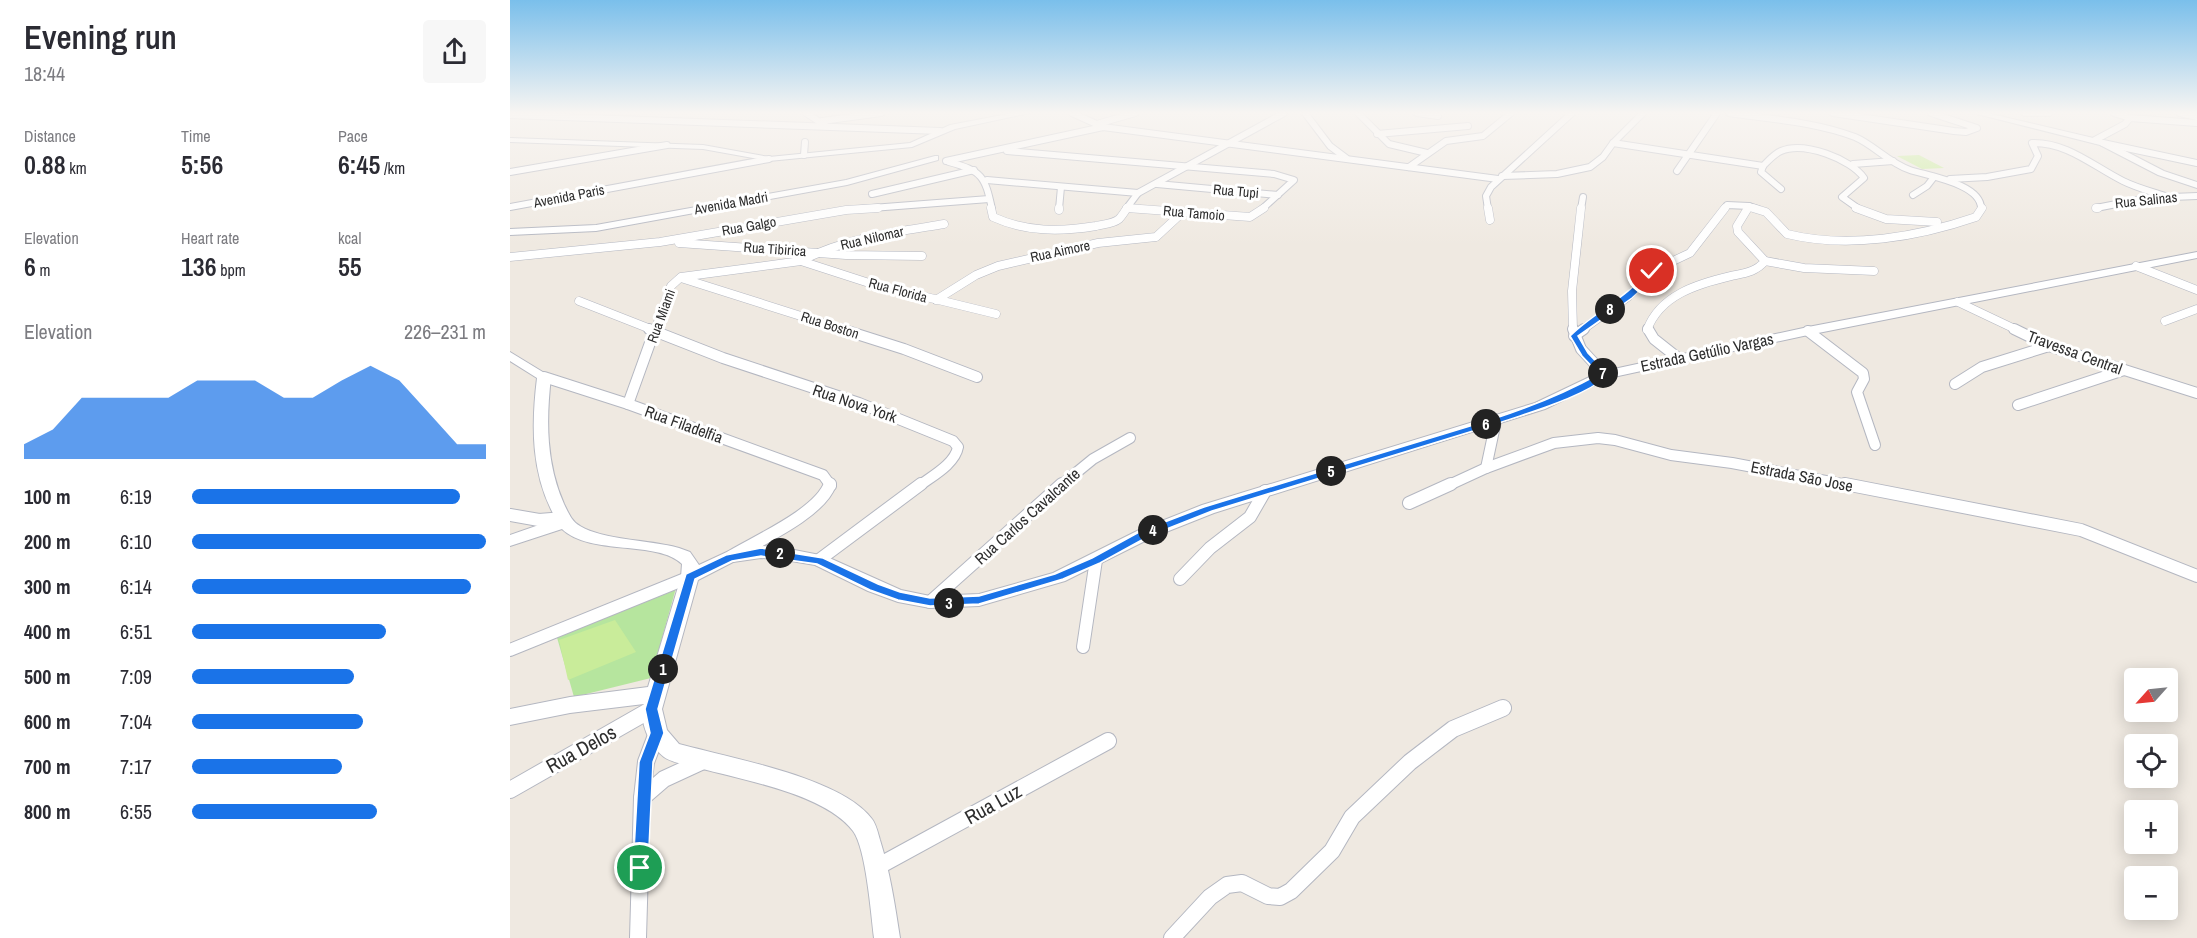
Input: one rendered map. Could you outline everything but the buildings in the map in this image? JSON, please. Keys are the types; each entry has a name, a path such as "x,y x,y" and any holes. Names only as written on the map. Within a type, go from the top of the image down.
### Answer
{"main road":[{"path":"757,157 769,159"},
{"name":"Avenida Paris","path":"769,159 788,157"},
{"path":"899,157 911,165"},
{"path":"2129,157 2161,173 2197,185"},
{"name":"Avenida Madri","path":"510,234 580,230 616,225 836,184 935,158"},
{"name":"Estrada Getúlio Vargas","path":"690,577 729,558 761,552 819,560 898,596 930,602 979,600 1010,593 1059,577 1176,520 1265,490 1496,421 1540,406 1605,375 1808,331 2196,256"},
{"path":"510,356 544,377 539,425 541,453 550,491 564,520 574,530 660,548 684,556 691,563 690,577 654,702 657,733 672,752 801,787 838,803 864,826 877,867 886,938"},
{"path":"510,541 564,520"},
{"path":"510,717 570,705 654,702"}],"street":[{"path":"510,172 599,157"},
{"path":"946,161 966,157"},
{"path":"1069,157 1284,175 1292,178 1293,182 1278,195"},
{"path":"987,180 993,217 1011,225 1040,230 1100,226 1119,219 1138,193 1208,157"},
{"path":"1325,157 1500,177 1577,171 1596,162 1601,157"},
{"path":"1345,157 1349,160"},
{"path":"1409,167 1421,157"},
{"path":"1490,220 1486,196 1500,177 1523,157"},
{"path":"1677,171 1686,157"},
{"path":"1699,157 1763,166"},
{"path":"1772,157 1763,166 1761,172 1781,189"},
{"path":"1832,157 1853,164 1861,170 1864,178 1844,193 1842,197 1848,204 1882,217 1913,223 1937,222"},
{"path":"1574,336 1629,296 1652,271 1690,253 1727,205 1749,207 1766,212 1784,232 1794,236 1881,240 1935,230 1976,217 1982,207 1981,200 1974,193 1887,157"},
{"path":"1944,180 1987,177 2031,169 2038,157"},
{"path":"2079,157 2131,185 2168,197"},
{"path":"2165,157 2197,164"},
{"path":"935,158 975,170 987,180 1138,193"},
{"name":"Avenida Paris","path":"510,207 769,159"},
{"path":"1853,164 1893,161"},
{"path":"872,194 975,170"},
{"path":"1913,195 1928,186 1934,177"},
{"name":"Rua Tupi","path":"1157,183 1278,195"},
{"path":"1059,210 1061,187"},
{"name":"Rua Tamoio","path":"1127,208 1250,217 1260,212 1278,195"},
{"path":"1583,196 1576,248 1574,336 1585,355 1605,375"},
{"name":"Rua Salinas","path":"2096,208 2121,202 2197,196"},
{"name":"Rua Galgo","path":"510,257 660,242 846,210 989,199"},
{"path":"1749,207 1737,226 1738,232 1765,261 1804,268 1874,270"},
{"name":"Rua Aimore","path":"936,300 976,275 998,266 1098,243 1155,237 1183,212"},
{"name":"Rua Nilomar","path":"801,261 818,252 873,236 944,224"},
{"name":"Rua Tibirica","path":"660,242 846,255 922,256"},
{"name":"Rua Florida","path":"801,261 936,300 996,314"},
{"name":"Rua Miami","path":"628,404 671,286 681,278 709,272 801,261"},
{"path":"1678,358 1654,339 1647,330 1659,310 1682,291 1750,272 1759,268 1765,261"},
{"path":"2136,266 2197,290"},
{"name":"Rua Boston","path":"681,278 904,349 977,377"},
{"name":"Rua Nova York","path":"579,301 723,358 860,403 953,441 958,447 957,453 943,468 819,560"},
{"name":"Travessa Central","path":"1958,302 2049,346 2197,393"},
{"path":"2165,321 2197,309"},
{"path":"1808,331 1863,373 1864,379 1857,392 1875,445"},
{"path":"1954,384 1982,367 2049,346"},
{"path":"2018,405 2124,370"},
{"name":"Rua Filadelfia","path":"544,377 628,404 823,475 831,485 827,493 815,505 729,558"},
{"path":"1486,468 1496,421"},
{"name":"Rua Carlos Cavalcante","path":"930,602 1079,469 1130,438"},
{"name":"Estrada Sāo Jose","path":"1409,503 1486,468 1554,442 1580,439 1615,440 1671,455 1800,475 2082,530 2197,576"},
{"path":"1180,579 1214,545 1247,522 1257,511 1265,490"},
{"path":"510,515 539,520 564,520"},
{"path":"1083,646 1096,560"},
{"path":"510,650 690,577"},
{"name":"Rua Delos","path":"510,790 654,702"},
{"path":"1172,938 1210,897 1227,885 1242,883 1268,896 1280,897 1291,891 1332,851 1352,817 1410,762 1453,729 1503,708"},
{"path":"639,938 642,798 646,762 657,733"},
{"name":"Rua Luz","path":"877,867 1108,741"},
{"path":"642,798 664,779 703,760"}],"green space":[{"path":"1898,157 1922,157 1944,168 1922,169"},
{"path":"676,588 651,678 574,697 556,634"},
{"path":"615,620 636,652 568,680 559,640"}],"route":[{"path":"640,868 642,798 646,762 657,733 652,709 690,577 729,558 761,552 819,560 874,587 898,596 930,602 954,603 1010,593 1059,577 1176,520 1265,490 1496,421 1574,391 1605,375 1585,355 1574,336 1629,296 1652,271"}]}
